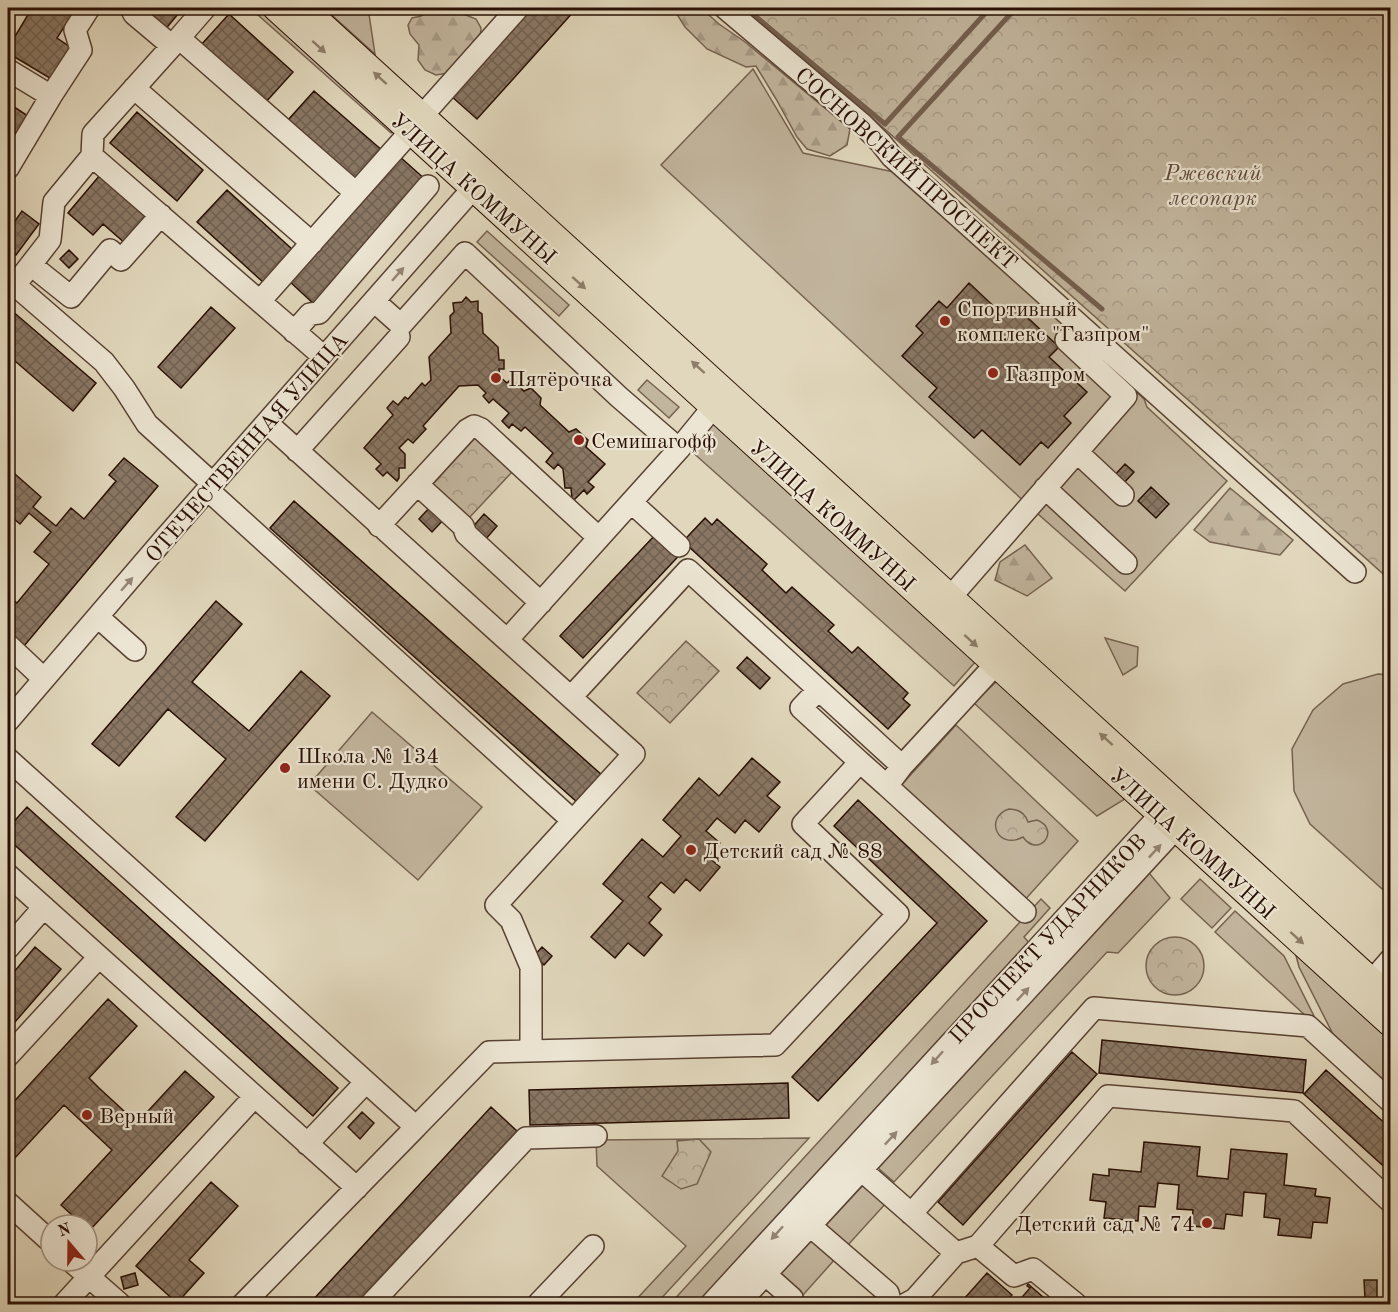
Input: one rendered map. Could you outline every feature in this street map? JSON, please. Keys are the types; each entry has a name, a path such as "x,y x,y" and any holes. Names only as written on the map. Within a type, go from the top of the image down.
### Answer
{"main road":[{"name":"УЛИЦА КОММУНЫ","path":"276,8 417,124 480,181 1002,657 1390,1023"},
{"name":"УЛИЦА КОММУНЫ","path":"303,8 417,124"},
{"name":"УЛИЦА КОММУНЫ","path":"1172,816 1390,998"}],"street":[{"path":"8,168 81,51 75,30 89,8"},
{"path":"131,8 134,14 176,42 356,193"},
{"path":"205,8 93,134 92,156 54,202 50,240 31,265 11,282 104,362 147,424 211,487 572,820"},
{"path":"260,301 518,8"},
{"name":"СОСНОВСКИЙ ПРОСПЕКТ","path":"725,8 862,124 892,158 952,209 1355,572"},
{"path":"8,70 51,96"},
{"path":"134,88 312,243"},
{"path":"92,156 161,215 227,278 260,301 324,357"},
{"name":"ОТЕЧЕСТВЕННАЯ УЛИЦА","path":"8,721 480,181"},
{"path":"294,332 310,314 319,313 428,186"},
{"path":"31,265 71,297 110,250 121,260 161,215"},
{"path":"374,301 401,325 465,253 619,397 679,449"},
{"path":"297,451 399,337"},
{"path":"944,604 1126,396 1066,340"},
{"path":"507,640 679,449 719,399"},
{"path":"267,423 634,753 496,905 511,920 531,967 531,1051"},
{"path":"379,526 467,430 474,426 481,429 599,538"},
{"path":"1077,452 1123,495"},
{"path":"417,484 463,526 465,534 541,603"},
{"path":"1045,488 1126,563"},
{"path":"631,502 819,690 902,766"},
{"path":"572,697 683,556"},
{"path":"98,617 135,650"},
{"path":"8,645 44,679"},
{"path":"887,786 902,766 1002,657"},
{"path":"819,690 801,708 1025,912"},
{"path":"8,759 416,1127"},
{"path":"243,1305 489,1052 775,1045 898,914 802,824 860,762"},
{"name":"ПРОСПЕКТ УДАРНИКОВ","path":"711,1305 758,1268 1172,816"},
{"path":"8,875 357,1188"},
{"path":"8,948 44,907"},
{"path":"8,1056 99,957"},
{"path":"1372,981 1390,960"},
{"path":"911,1215 1095,1008 1308,1026 1390,1101"},
{"path":"307,1144 366,1082"},
{"path":"906,1305 915,1299 956,1254 978,1246 1108,1096 1294,1111 1390,1201"},
{"path":"64,1305 254,1097"},
{"path":"371,1305 526,1138 596,1136"},
{"path":"854,1164 956,1254"},
{"path":"8,1203 39,1231"},
{"path":"803,1219 888,1293 891,1305"},
{"path":"538,1305 593,1246"},
{"path":"978,1246 1014,1276 1033,1269 1076,1305"},
{"path":"758,1268 792,1298 786,1305"},
{"name":"ПРОСПЕКТ УДАРНИКОВ","path":"738,1305 758,1268"},
{"path":"84,1273 120,1305"}],"green space":[{"path":"250,8 262,8 396,127 391,133"},
{"path":"324,8 368,8 375,54"},
{"path":"434,8 461,13 476,19 481,28 480,40 448,73 436,75 425,70 418,60 419,45 410,34 408,25 412,18 421,16"},
{"path":"673,8 701,8 745,42 850,129 847,145 830,156 807,149 797,137 756,66 746,67 707,49 685,27"},
{"name":"Ржевский лесопарк","path":"749,8 1390,8 1390,580"},
{"name":"Cпортивный комплекс \"Газпром\"","path":"753,69 803,153 894,172 976,243 1144,399 1147,407 1227,481 1125,591 1029,506 661,165"},
{"path":"487,231 569,305 559,316 477,242"},
{"path":"647,380 679,407 669,418 638,390"},
{"path":"712,422 976,661 954,686 690,450"},
{"path":"475,438 512,472 468,519 432,485"},
{"path":"1230,488 1293,540 1280,555 1210,542 1194,530"},
{"path":"1025,545 1052,578 1027,596 995,580 1000,562"},
{"path":"1105,638 1138,647 1137,666 1123,675"},
{"path":"686,641 719,671 670,723 637,693"},
{"path":"1378,674 1390,675 1390,896 1310,824 1294,791 1292,749 1313,710 1343,684"},
{"path":"997,681 1125,799 1097,816 974,703"},
{"path":"372,712 482,807 418,880 309,785"},
{"path":"956,725 1078,841 1022,903 895,792"},
{"path":"1009,809 1021,812 1028,822 1037,820 1044,825 1048,836 1045,840 1035,845 1023,837 1006,840 1001,836 997,831 997,819 1001,813"},
{"path":"1149,873 1170,898 1118,953 1107,952 894,1182 878,1168"},
{"path":"1200,879 1231,908 1212,928 1181,899"},
{"path":"1041,899 1050,908 1024,937 1031,945 702,1304 670,1304"},
{"path":"1235,911 1284,956 1321,1030 1215,932"},
{"path":"1175,937 1191,942 1199,950 1204,966 1199,982 1191,990 1175,995 1159,990 1151,982 1146,966 1151,950 1159,942"},
{"path":"1295,952 1390,1039 1390,1093 1340,1048 1299,967"},
{"path":"809,1138 656,1304 632,1304 686,1246 597,1166 596,1140"},
{"path":"699,1139 711,1152 697,1184 681,1189 662,1176 678,1151 677,1141"},
{"path":"866,1182 887,1202 847,1246 825,1226"},
{"path":"813,1239 836,1258 803,1295 781,1273"}],"building":[{"path":"32,8 76,8 57,38 73,49 53,80 8,53 8,48"},
{"path":"139,8 183,8 164,31"},
{"path":"531,8 573,8 575,10 477,119 450,95"},
{"path":"229,14 293,72 265,103 201,45"},
{"path":"314,91 384,152 358,181 288,120"},
{"path":"8,103 28,116 8,150"},
{"path":"137,112 203,170 177,201 110,143"},
{"path":"399,156 427,181 316,306 288,280"},
{"path":"100,175 150,217 126,244 103,224 93,235 68,213"},
{"path":"227,190 293,250 264,283 197,222"},
{"path":"22,211 39,224 16,255 8,249 8,231"},
{"path":"69,250 78,259 69,268 60,259"},
{"name":"Газпром","path":"969,283 1004,316 1014,305 1059,347 1049,357 1087,392 1064,416 1071,423 1048,448 1041,442 1020,465 982,430 974,438 929,397 937,388 902,356 923,333 916,326 939,301 947,308"},
{"path":"466,297 471,302 478,301 478,311 482,314 483,333 498,347 499,360 504,360 504,369 499,369 500,377 507,383 511,379 524,391 531,388 541,398 540,405 569,432 576,429 588,440 586,447 605,464 588,482 594,487 587,494 584,490 574,500 572,498 571,488 565,488 563,469 558,464 554,469 546,462 553,453 525,427 521,431 512,424 509,428 502,421 509,413 493,399 489,403 483,396 486,393 478,385 459,386 423,426 426,429 413,443 408,439 399,448 405,454 405,468 399,468 397,481 387,472 383,476 376,469 381,464 364,448 393,415 387,408 393,401 398,405 405,397 408,399 422,383 425,386 431,380 429,357 451,333 450,316 454,312 453,303 462,302"},
{"path":"211,307 235,328 181,388 158,367"},
{"path":"11,310 96,383 73,411 8,355 8,314"},
{"path":"124,458 158,486 24,646 8,633 8,600 10,597 17,603 49,564 34,552 51,532 29,513 20,524 8,514 8,468 41,497 33,507 56,526 71,508 84,519 116,481 109,475"},
{"path":"1125,464 1134,472 1122,485 1113,477"},
{"path":"1151,487 1169,504 1156,518 1138,501"},
{"path":"294,501 603,776 578,803 270,528"},
{"path":"431,506 445,518 432,532 419,519"},
{"path":"484,514 497,526 485,540 472,528"},
{"path":"705,518 712,525 717,519 767,564 762,570 786,593 792,587 834,625 828,631 852,653 858,647 908,693 903,699 910,705 888,729 688,546 583,658 560,636 656,534 674,551"},
{"path":"216,601 242,624 192,682 249,731 301,671 330,696 205,841 176,817 226,759 168,709 119,766 92,744"},
{"path":"747,657 770,678 760,689 737,668"},
{"path":"752,758 780,782 767,796 780,807 759,832 745,820 735,833 717,818 706,831 720,843 708,857 720,867 700,891 686,879 674,893 661,882 648,897 661,909 649,923 662,935 644,956 628,943 615,958 591,937 623,901 603,884 642,839 663,857 681,836 663,820 699,778 719,796"},
{"path":"858,800 987,921 818,1101 792,1077 937,923 834,826"},
{"path":"27,807 338,1088 313,1116 8,839 8,828"},
{"path":"35,947 61,969 8,1030 8,979"},
{"path":"542,947 552,956 544,965 534,956"},
{"path":"108,999 137,1026 89,1078 99,1088 137,1123 185,1071 214,1097 99,1220 99,1213 70,1213 61,1205 112,1150 64,1105 13,1160 8,1155 8,1108"},
{"path":"1102,1040 1306,1060 1303,1093 1099,1073"},
{"path":"1072,1052 1097,1074 963,1225 938,1202"},
{"path":"1326,1070 1390,1128 1390,1172 1304,1094"},
{"path":"788,1083 789,1118 530,1125 529,1090"},
{"path":"491,1107 517,1131 356,1304 313,1304 311,1302"},
{"path":"362,1112 374,1123 360,1139 348,1127"},
{"path":"1144,1142 1200,1147 1197,1176 1228,1179 1231,1149 1287,1154 1284,1185 1316,1189 1315,1196 1330,1198 1327,1223 1313,1222 1311,1238 1278,1235 1280,1219 1264,1217 1266,1194 1244,1192 1242,1216 1226,1214 1224,1229 1192,1226 1193,1210 1177,1209 1179,1185 1158,1183 1155,1207 1139,1206 1138,1221 1104,1218 1106,1202 1090,1200 1093,1174 1109,1176 1109,1169 1141,1172"},
{"path":"211,1182 238,1206 189,1260 204,1273 177,1303 136,1266"},
{"path":"135,1273 138,1285 124,1289 121,1277"},
{"path":"987,1273 1012,1295 1010,1297 1017,1303 1030,1288 1028,1284 1051,1304 970,1304 964,1299"},
{"path":"1364,1280 1377,1280 1377,1298 1365,1299"}],"waterway":[{"path":"745,8 885,124 990,8"},
{"path":"1016,8 898,137 1102,309"}],"place":[{"name":"Cпортивный комплекс \"Газпром\"","path":"945,321"},
{"name":"Газпром","path":"993,373"},
{"name":"Пятёрочка","path":"496,378"},
{"name":"Семишагофф","path":"579,440"},
{"name":"Школа № 134 имени С. Дудко","path":"285,768"},
{"name":"Детский сад № 88","path":"691,850"},
{"name":"Верный","path":"87,1115"},
{"name":"Детский сад № 74","path":"1207,1223"}]}
